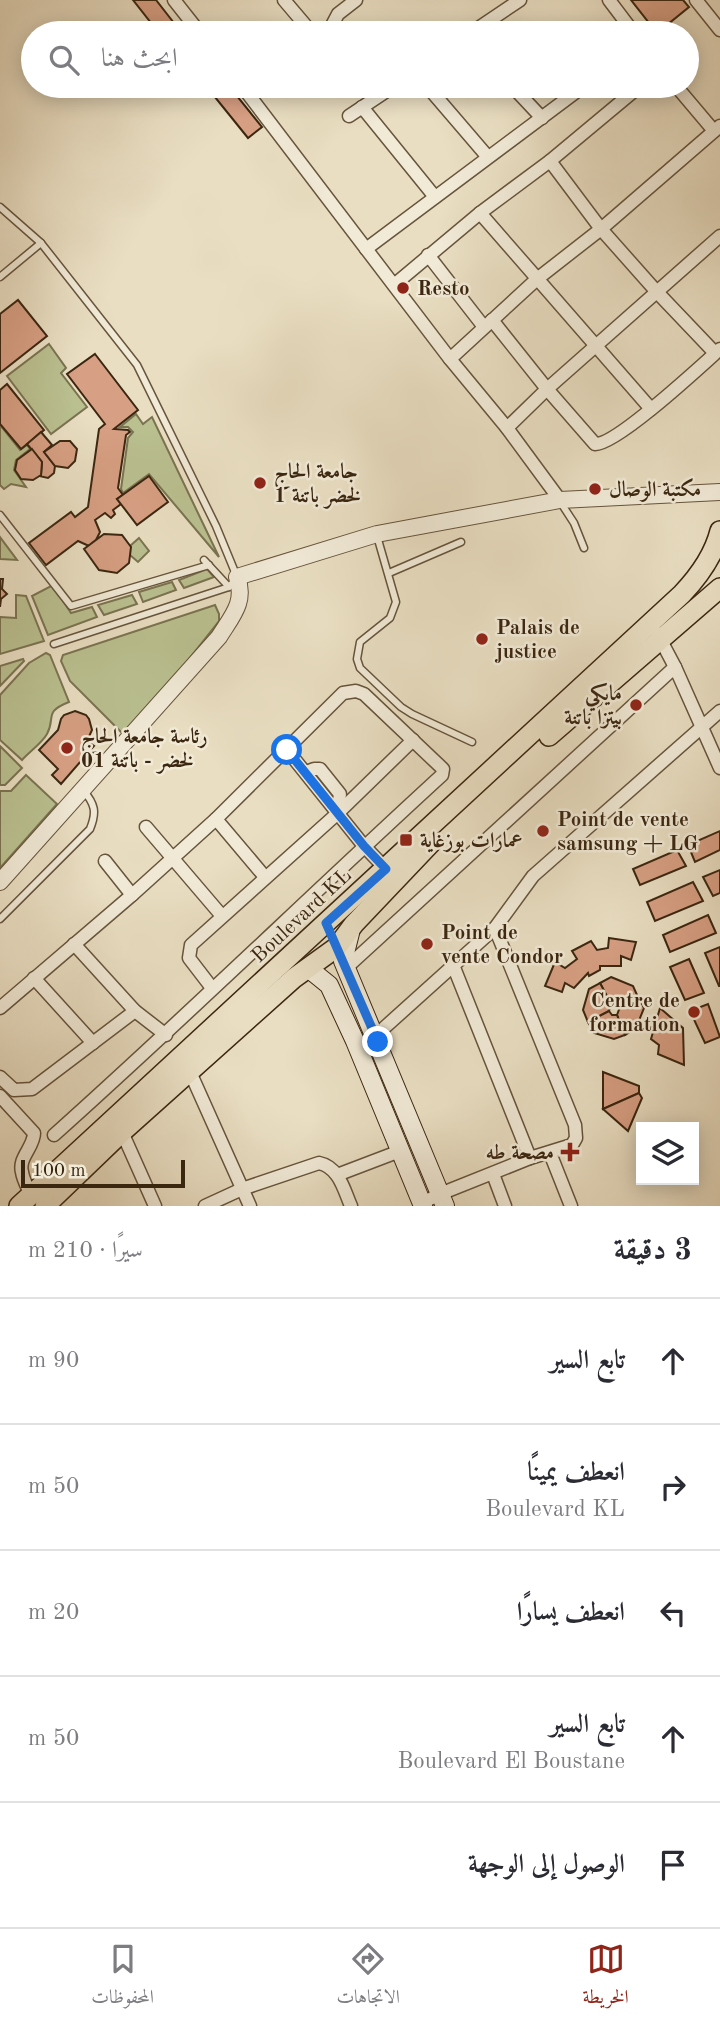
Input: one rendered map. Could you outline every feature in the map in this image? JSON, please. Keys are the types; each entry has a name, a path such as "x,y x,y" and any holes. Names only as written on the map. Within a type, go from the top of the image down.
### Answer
{"main road":[{"name":"Boulevard KL","path":"32,1202 122,1132 294,978 314,964 342,958 354,923 458,816 656,632 710,557 720,531"},
{"name":"Boulevard KL","path":"32,1202 386,869 656,632 720,588"},
{"path":"326,923 378,1033 442,1200"},
{"path":"310,939 314,964 329,985 423,1205"},
{"path":"414,1184 433,1176"}],"street":[{"path":"284,0 302,21"},
{"path":"334,21 338,14 356,0"},
{"path":"489,21 520,0"},
{"path":"608,0 625,21"},
{"path":"696,0 720,30"},
{"path":"176,1 191,21"},
{"path":"251,98 560,500"},
{"path":"349,116 376,98"},
{"path":"437,98 487,156"},
{"path":"523,98 542,118"},
{"path":"366,249 487,156 568,98"},
{"path":"394,285 480,213 550,162 626,98"},
{"path":"450,359 537,279 601,229 717,128 688,98"},
{"path":"362,107 435,197"},
{"path":"428,255 595,444 607,442 652,409 718,351 656,291 601,229 550,162"},
{"path":"480,213 652,409"},
{"path":"507,428 547,389 720,236"},
{"path":"0,882 219,636 236,609 242,591 233,582 377,534 560,500 720,492"},
{"path":"656,632 675,667 720,768"},
{"path":"342,958 675,667"},
{"path":"0,1009 216,819 343,693 350,691 364,694 443,769 443,773 212,988 166,1035 54,1135"},
{"path":"357,1047 378,1033 495,928 533,876 720,711"},
{"path":"212,988 189,958 191,945 413,740"},
{"path":"287,750 306,772 320,769 340,794 336,810"},
{"path":"336,810 386,869"},
{"path":"216,819 265,877"},
{"path":"146,827 222,916"},
{"path":"105,861 132,895"},
{"path":"423,1205 442,1200 530,1158 572,1145 576,1138 575,1125 495,928"},
{"path":"74,944 135,1010 166,1035"},
{"path":"453,965 530,1158"},
{"path":"34,978 93,1043"},
{"path":"0,1077 14,1090 32,1089 135,1010"},
{"path":"190,1072 250,1206"},
{"path":"0,1096 34,1133 33,1143 21,1163 21,1171 32,1202"},
{"path":"122,1132 155,1206"},
{"path":"337,1175 400,1151"},
{"path":"550,1153 571,1206"},
{"path":"205,1206 242,1189 319,1163 330,1167 337,1175 351,1206"},
{"path":"492,1174 505,1206"}],"lane":[{"path":"0,207 41,243 137,365 216,526 233,582"},
{"path":"0,277 41,243"},
{"path":"560,500 574,523 584,548"},
{"path":"0,515 71,606 206,563 233,582"},
{"path":"377,534 396,602 395,610 390,618 360,642 360,668 401,707 471,742"},
{"path":"389,573 461,541"},
{"path":"54,645 233,582"},
{"path":"0,919 90,829 95,818 94,802 82,789"}],"green space":[{"path":"49,344 66,368 61,373 87,407 51,434 7,376"},
{"path":"136,414 143,424 152,417 219,557 149,474 123,493 121,489 128,438 133,432 128,427 120,427"},
{"path":"0,425 20,450 27,445 30,449 16,460 14,470 26,487 11,484 4,489 0,485"},
{"path":"0,537 17,560 0,559"},
{"path":"139,538 149,551 138,562 130,555 130,546"},
{"path":"207,569 214,577 184,588 179,580"},
{"path":"172,582 176,590 143,602 139,592"},
{"path":"53,585 71,613 92,607 97,617 48,635 32,596"},
{"path":"16,595 26,596 44,641 0,654 0,617 16,618"},
{"path":"132,595 137,604 104,615 98,605"},
{"path":"215,605 219,621 170,683 123,734 70,681 61,661 63,655"},
{"path":"46,653 50,655 69,702 53,712 47,734 22,760 0,740 0,695 29,663"},
{"path":"23,659 24,661 0,686 0,666"},
{"path":"0,746 22,768 5,785 0,785"},
{"path":"26,775 57,804 0,868 0,791 11,791"}],"building":[{"path":"133,0 156,0 172,21 150,21"},
{"path":"631,0 683,0 689,7 672,21 648,21"},
{"path":"216,98 239,98 262,127 248,138"},
{"path":"18,300 47,336 0,373 0,314"},
{"path":"95,354 138,410 114,429 130,432 126,435 118,488 123,495 117,499 121,504 113,510 115,514 111,518 105,513 95,520 100,532 89,546 78,541 46,565 29,543 71,512 75,517 88,507 99,429 105,424 67,374"},
{"path":"7,384 44,430 21,449 0,424 0,390"},
{"path":"41,432 52,445 44,452 55,466 54,473 48,478 39,476 42,462 27,444"},
{"path":"60,441 70,441 77,449 75,461 68,468 55,466 44,452"},
{"path":"32,449 42,462 41,475 33,480 21,479 15,470 17,460"},
{"path":"149,476 168,502 137,525 117,499"},
{"path":"104,534 122,535 131,547 129,563 117,573 99,570 84,549"},
{"path":"0,579 3,579 2,589 7,594 1,599 0,607"},
{"name":"رئاسة جامعة الحاج لخضر - باتنة 01","path":"75,711 89,719 92,730 87,741 94,746 61,784 52,775 58,769 39,750 58,730 64,715"},
{"path":"720,831 720,850 695,862 688,845"},
{"path":"677,850 686,866 640,885 633,869"},
{"path":"720,870 720,893 713,896 703,877"},
{"path":"693,882 703,901 655,921 647,902"},
{"path":"708,915 716,933 670,952 663,935"},
{"path":"609,938 636,942 631,960 621,956 621,966 600,966 600,970 589,976 588,973 574,988 565,983 562,992 545,986 555,962 565,968 577,959 572,951 591,941 597,950 608,948"},
{"path":"720,947 720,986 719,986 705,953"},
{"path":"689,959 704,993 685,1000 670,967"},
{"path":"611,977 633,986 638,997 620,1007 616,1003 611,1004 600,983"},
{"path":"600,983 611,1004 609,1011 588,1022 583,1010 589,989"},
{"path":"638,997 644,1008 636,1028 625,1035 617,1015 620,1007"},
{"path":"708,1004 720,1037 705,1043 690,1011"},
{"path":"660,1008 683,1028 684,1065 658,1054 659,1045 651,1039"},
{"path":"609,1011 612,1015 617,1015 625,1035 614,1039 594,1033 588,1022"},
{"path":"603,1072 639,1086 639,1093 603,1109"},
{"path":"639,1093 642,1098 628,1131 603,1109"}],"place":[{"name":"Resto","path":"403,288"},
{"name":"جامعة الحاج لخضر باتنة 1","path":"260,483"},
{"name":"مكتبة الوصال","path":"595,489"},
{"name":"Palais de justice","path":"482,639"},
{"name":"مايكي بيتزا باتنة","path":"636,705"},
{"name":"رئاسة جامعة الحاج لخضر - باتنة 01","path":"67,748"},
{"name":"Point de vente samsung + LG","path":"543,831"},
{"name":"عمارات بوزغاية","path":"406,840"},
{"name":"Point de vente Condor","path":"427,944"},
{"name":"Centre de formation","path":"694,1012"},
{"name":"مصحة طه","path":"570,1152"}],"route":[{"path":"287,750 364,846 386,869 326,923 378,1042"}]}
